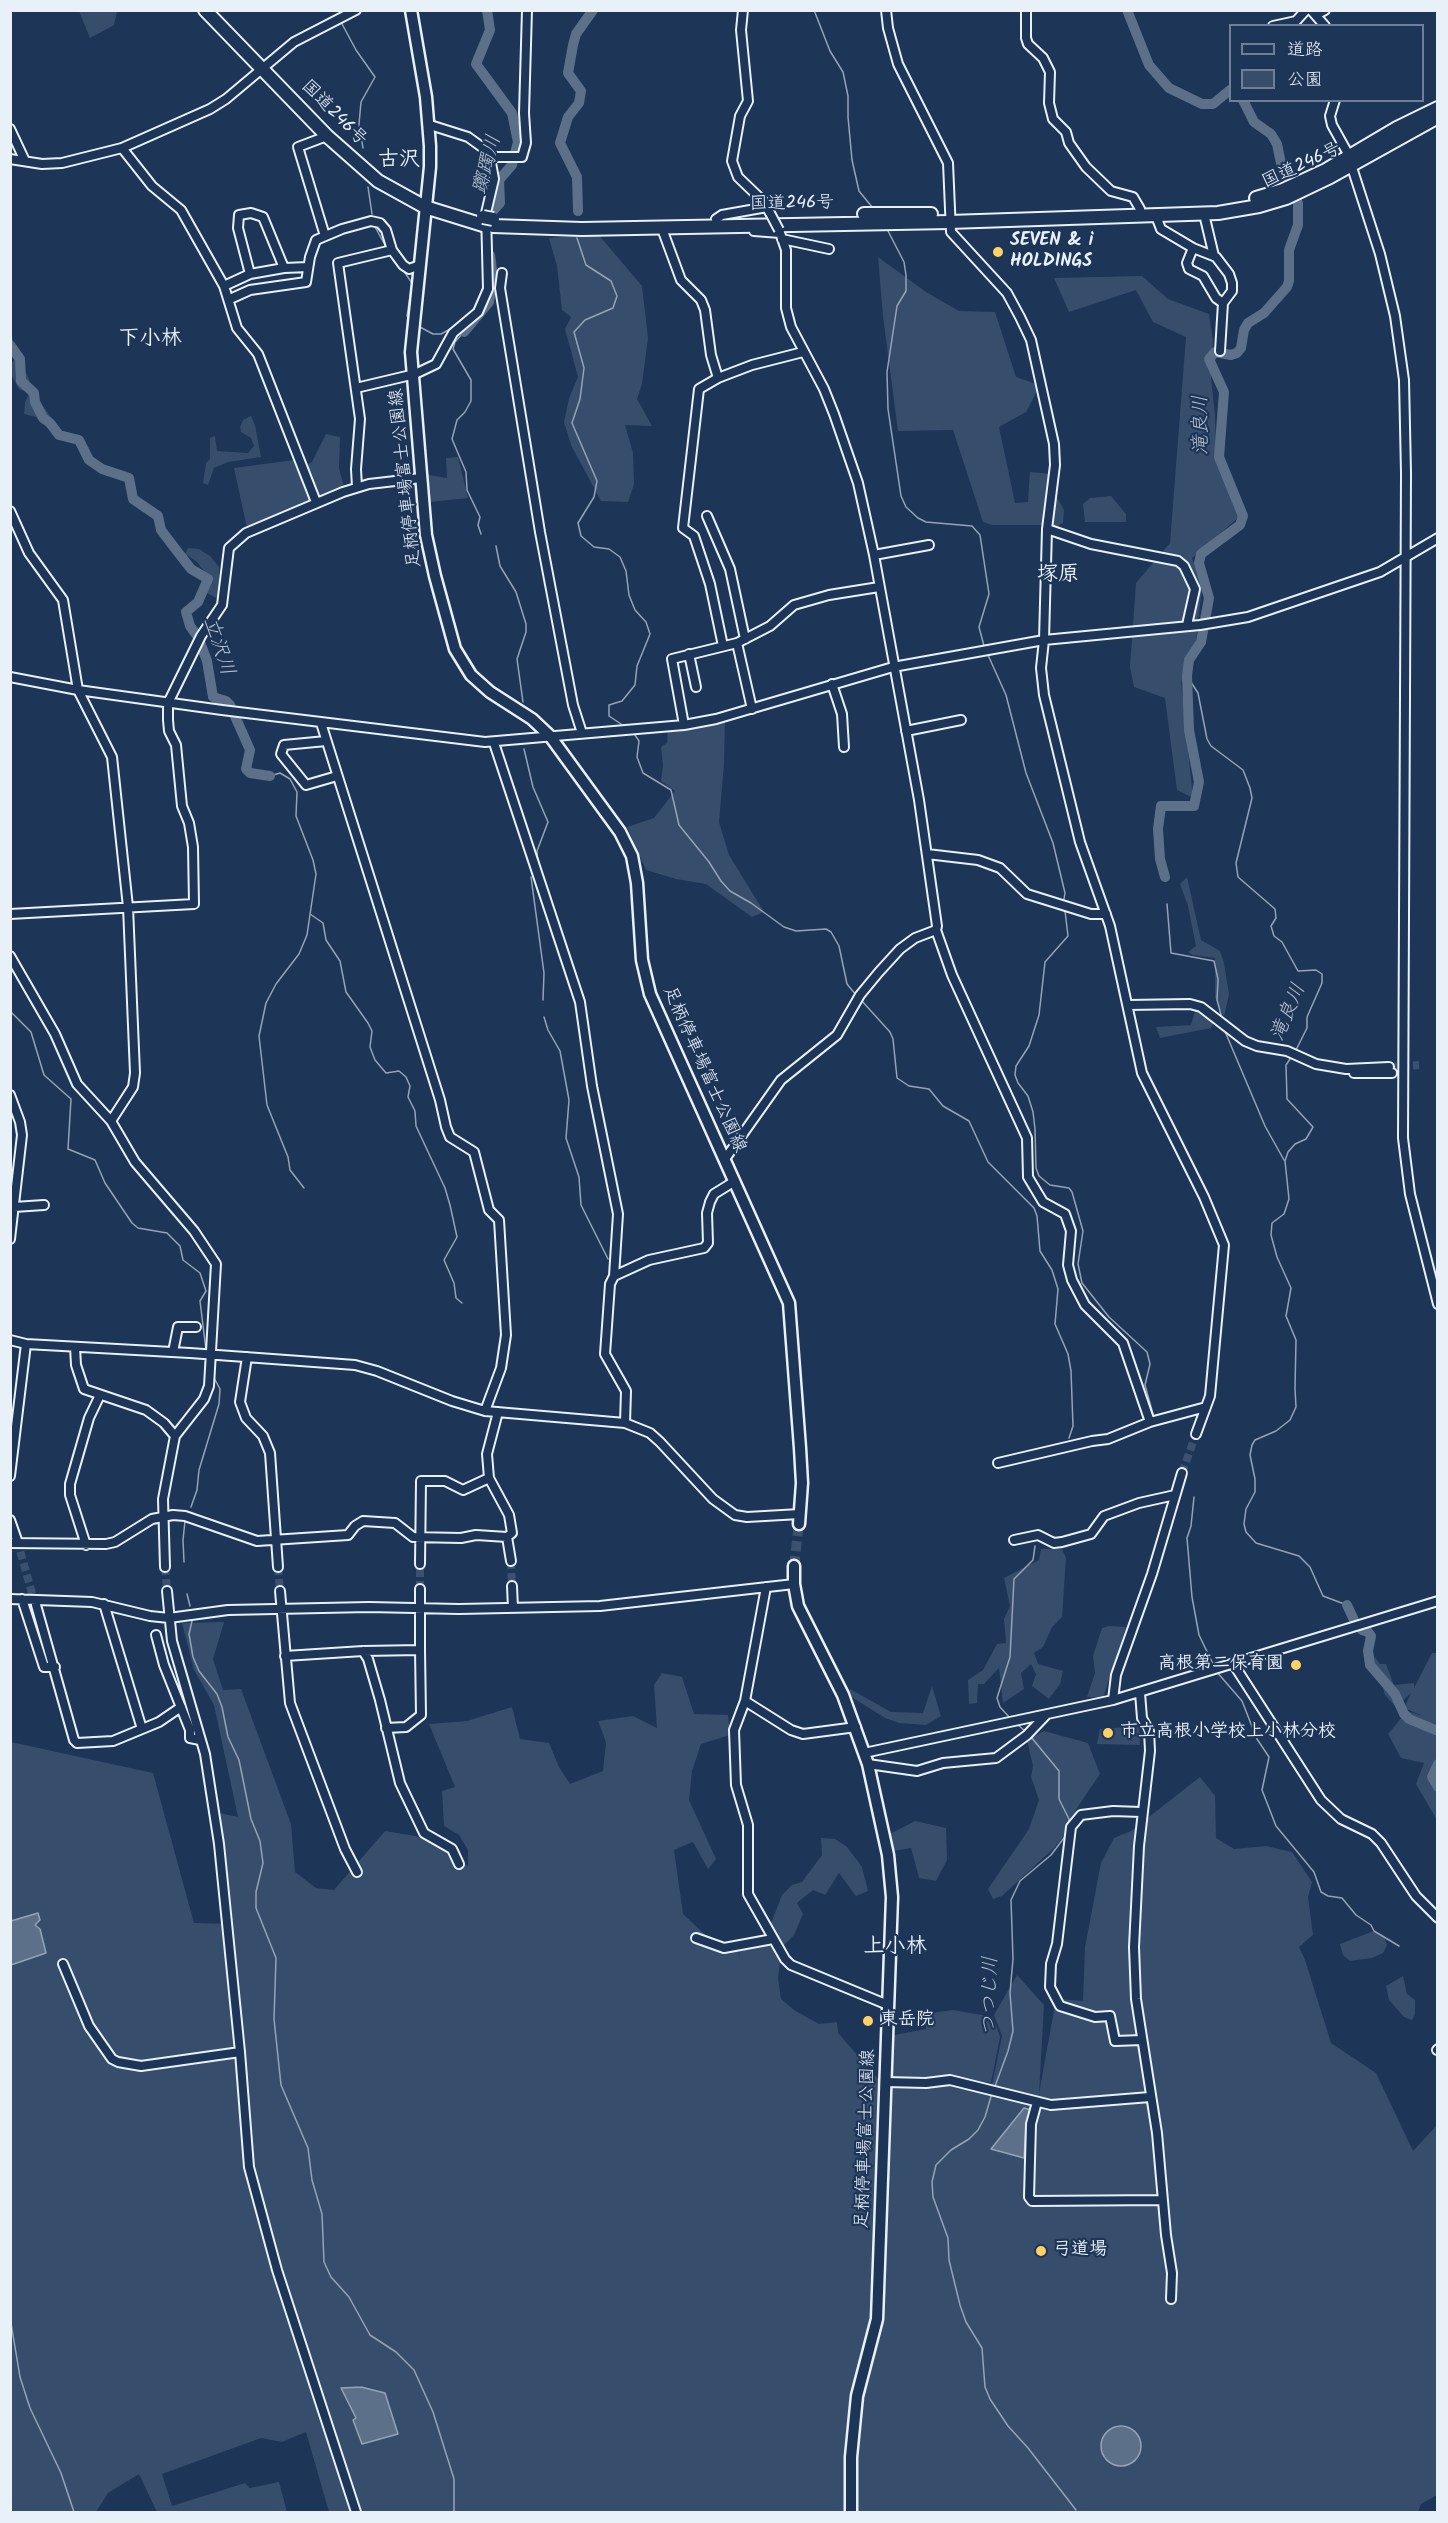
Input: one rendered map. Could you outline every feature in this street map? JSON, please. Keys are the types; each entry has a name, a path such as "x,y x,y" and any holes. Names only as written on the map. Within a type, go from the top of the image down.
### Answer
{"highway":[{"name":"国道246号","path":"205,10 364,159 390,181 426,204"},
{"name":"国道246号","path":"214,10 327,136 378,181 426,204 488,222 582,229 713,222"},
{"name":"国道246号","path":"1349,161 1396,128 1437,108"},
{"name":"国道246号","path":"488,222 713,222 1204,214 1238,210 1284,194 1437,117"},
{"name":"国道246号","path":"949,218 1221,206 1284,194"}],"main road":[{"name":"足柄停車場富士公園線","path":"411,10 430,125 430,167 411,352 429,553 455,649 479,684 532,719 550,736 627,844 636,869 642,960 650,994 789,1303 801,1448 799,1519"},
{"name":"足柄停車場富士公園線","path":"794,1566 794,1584 801,1612 831,1669 856,1727 868,1764 890,1871 892,1912 877,2319 856,2396 851,2457 851,2512"}],"street":[{"path":"10,159 62,163 122,148 210,109 226,99 294,42 356,10"},
{"path":"490,157 522,157 526,142 524,113 527,10"},
{"path":"743,10 741,30 748,101 740,116 732,160 738,177 769,210 780,234 786,250 786,308 791,327 824,389 858,483 874,555 906,731 927,854 936,930 952,975 1027,1138 1028,1177 1043,1202 1065,1214 1071,1231 1068,1265 1072,1280 1085,1305 1123,1343 1150,1422"},
{"path":"886,10 888,28 898,64 948,163 951,232 1007,293 1030,340 1054,444 1055,465 1047,529 1041,668 1044,695 1080,842 1106,914 1142,1073 1204,1197 1224,1245 1210,1396 1196,1434"},
{"path":"1026,10 1026,38 1050,72 1049,103 1053,119 1066,132 1073,150 1086,167 1111,191 1133,197 1140,209"},
{"path":"1279,24 1296,21 1306,10"},
{"path":"1314,13 1325,10"},
{"path":"1334,102 1330,116 1349,161 1385,274 1400,348 1406,420 1403,1137 1410,1194 1437,1304"},
{"path":"356,388 412,375 436,364 453,333 478,312 488,289 486,213 494,179 490,157 486,150 468,137 430,125"},
{"path":"10,129 25,161"},
{"path":"325,236 298,147 327,136"},
{"path":"122,148 152,186 181,210 224,286 230,299 237,328 258,354 316,502"},
{"path":"713,222 723,214 769,210"},
{"path":"250,274 238,228 239,215 251,213 263,217 284,268"},
{"path":"1204,214 1214,256 1229,274 1232,284 1232,291 1223,303 1220,351"},
{"path":"1156,216 1161,229 1193,248 1214,256"},
{"path":"230,299 250,290 306,282 312,248 316,240 371,221 380,223 386,230 392,250 409,269 420,265"},
{"path":"713,222 780,234 829,249"},
{"path":"661,226 681,280 701,300 705,310 711,355 718,378"},
{"path":"1193,248 1187,263 1189,269 1203,276 1216,298 1223,303"},
{"path":"357,487 360,419 338,263 392,250"},
{"path":"224,286 250,274 284,268 308,267"},
{"path":"502,273 500,288 542,543 573,705 582,733"},
{"path":"488,289 500,288"},
{"path":"723,646 710,584 694,536 683,528 699,389 718,378 752,365 803,352"},
{"path":"10,914 194,904 193,847 189,823 182,806 176,745 169,731 168,703 201,636 222,605 231,544 246,533 316,502 357,487 421,478"},
{"path":"10,512 29,553 63,600 78,690 112,757 128,907 135,1073 133,1087 111,1121"},
{"path":"707,516 730,570 752,709"},
{"path":"1047,529 1091,544 1178,561 1184,566 1195,589 1187,625"},
{"path":"10,677 168,703 494,743 684,725 752,709 893,667 1044,640 1211,624 1248,617 1380,572 1437,538"},
{"path":"874,555 929,545"},
{"path":"684,725 672,659 741,641 770,626 794,605 829,595 879,587"},
{"path":"689,654 696,687"},
{"path":"832,684 842,714 844,747"},
{"path":"906,731 961,720"},
{"path":"321,723 440,1100 446,1127 450,1137 474,1152 489,1210 500,1220 506,1335 501,1368 485,1411"},
{"path":"326,741 284,745 281,754 306,785 338,776"},
{"path":"494,743 580,1002 592,1086 618,1214 605,1354 626,1391 625,1423"},
{"path":"927,854 978,860 1000,868 1027,894 1091,914 1106,914"},
{"path":"726,1159 781,1080 837,1035 860,994 900,949 915,938 936,930"},
{"path":"10,956 55,1034 77,1084 111,1121 135,1162 194,1231 216,1264 210,1378 204,1399 175,1436 163,1499 165,1567"},
{"path":"1128,1005 1190,1004 1201,1007 1245,1041 1257,1046 1302,1056 1316,1064 1346,1069 1390,1070"},
{"path":"10,1095 20,1122 22,1135 20,1162 12,1193 14,1207 10,1239"},
{"path":"614,1276 649,1260 704,1248 708,1243 707,1213 710,1202 714,1194 735,1181"},
{"path":"14,1207 44,1205"},
{"path":"173,1352 178,1327 196,1327"},
{"path":"10,1340 26,1344 354,1365 377,1371 452,1401 485,1411 625,1423 650,1434 660,1442 713,1499 735,1515 799,1519"},
{"path":"10,1476 26,1344"},
{"path":"75,1347 76,1365 84,1389 146,1410 164,1423 175,1436"},
{"path":"247,1357 240,1402 246,1418 263,1436 270,1453 278,1567"},
{"path":"86,1545 70,1495 70,1484 89,1418 99,1395"},
{"path":"998,1463 1108,1439 1150,1422 1206,1407"},
{"path":"10,1520 14,1541 86,1545 115,1542 162,1516 185,1516 252,1540 348,1535 355,1526 363,1521 395,1523 409,1535 420,1537 476,1535 507,1537 512,1533 509,1515 489,1478 487,1454 498,1412"},
{"path":"1113,1700 1116,1675 1152,1574 1182,1473"},
{"path":"420,1564 421,1481 445,1481 463,1490 489,1478"},
{"path":"1014,1540 1038,1534 1054,1543 1091,1534 1104,1516 1139,1503 1175,1495"},
{"path":"507,1537 511,1561"},
{"path":"10,1599 81,1601 168,1618 217,1611 369,1606 420,1609 614,1605 794,1584"},
{"path":"512,1586 513,1608"},
{"path":"766,1587 745,1701 734,1730 736,1785 748,1825 747,1887 753,1905 785,1959 791,1965 888,2005"},
{"path":"386,1728 406,1727 421,1715 420,1589"},
{"path":"166,1591 168,1618 177,1661 205,1755 219,1844 249,2167 277,2270 356,2512"},
{"path":"280,1591 285,1656 293,1713 345,1849 357,1872"},
{"path":"22,1599 44,1667 55,1667"},
{"path":"864,1753 1140,1693 1437,1601"},
{"path":"104,1604 142,1730"},
{"path":"36,1605 74,1740 77,1743 113,1741 159,1722 181,1707"},
{"path":"156,1635 164,1665 190,1730 190,1738 200,1740"},
{"path":"285,1656 420,1650"},
{"path":"363,1651 368,1659 400,1783 424,1833 452,1849 459,1864"},
{"path":"1234,1665 1321,1800 1341,1819 1372,1834 1381,1843 1416,1896 1437,1918"},
{"path":"1140,1693 1142,1718 1149,1731 1150,1751 1141,1812 1134,1947 1136,1999 1157,2133 1162,2200 1172,2274 1171,2299"},
{"path":"745,1701 798,1733 806,1735 856,1727"},
{"path":"868,1764 917,1771 943,1762 996,1758 1027,1736 1046,1715"},
{"path":"1141,1812 1113,1811 1081,1815 1071,1827 1057,1944 1051,1964 1050,1987 1060,2006 1095,2017 1110,2016 1115,2041 1142,2040"},
{"path":"696,1938 724,1948 773,1939"},
{"path":"63,1964 89,2026 112,2059 118,2062 141,2066 240,2052"},
{"path":"886,2082 950,2080 1052,2105 1150,2097"},
{"path":"1037,2102 1031,2124 1029,2197 1032,2201 1162,2200"}],"green space":[{"path":"79,11 117,11 114,25 90,38"},
{"path":"598,234 642,286 648,338 642,384 637,399 652,426 625,425 633,453 634,484 628,502 601,501 571,445 564,422 569,398 578,377 565,329 571,317 562,310 557,266 549,238"},
{"path":"878,257 926,292 959,311 995,312 1016,377 1036,384 1037,391 1026,412 999,427 1015,503 1028,502 1030,472 1051,474 1042,525 992,525 983,522 953,430 898,431"},
{"path":"1142,276 1168,299 1209,314 1213,341 1211,378 1216,457 1239,517 1192,558 1202,588 1195,649 1181,682 1193,798 1177,790 1165,698 1134,687 1130,667 1136,583 1170,543 1186,337 1153,322 1136,290 1069,312 1054,278"},
{"path":"11,330 14,345 21,352 23,366 38,399 63,434 49,429 36,417 24,414 29,393 19,389 11,374 11,365 14,360 11,354"},
{"path":"251,416 261,457 228,462 214,468 208,485 203,483 206,463 210,459 210,438 215,436 217,451 248,453 254,446 251,438 241,432 240,427 243,420"},
{"path":"326,434 340,437 339,468 344,487 316,500 302,468 312,462"},
{"path":"458,457 468,498 430,502 426,495 424,474 447,478 446,458"},
{"path":"294,460 309,501 247,528 234,468"},
{"path":"1111,496 1126,514 1126,522 1085,522 1083,504 1090,498"},
{"path":"1058,499 1064,510 1063,523 1052,529 1051,500"},
{"path":"188,548 199,549 210,556 219,567 220,600 207,593 210,578 196,561 185,554"},
{"path":"725,719 719,822 729,855 764,912 752,917 706,884 676,879 646,870 627,827 654,818 675,791 661,781 663,766 661,747 667,743 668,731"},
{"path":"1187,877 1201,940 1220,951 1224,963 1229,994 1224,1017 1215,997 1215,958 1193,955 1188,952 1196,946 1188,906 1180,884"},
{"path":"1195,1011 1214,1022 1211,1028 1160,1038 1156,1027 1191,1025"},
{"path":"1041,1549 1062,1549 1066,1558 1062,1617 1052,1627 1043,1647 1034,1653 1038,1664 1063,1671 1060,1684 1049,1699 1032,1686 1036,1674 1031,1664 1021,1673 1024,1689 1003,1703 999,1668 984,1684 978,1684 977,1703 969,1704 968,1680 983,1670 997,1644 1006,1643 1004,1619 1010,1606 1004,1578 1039,1560"},
{"path":"224,1622 213,1659 223,1690 241,1689 291,1824 295,1872 316,1888 334,1890 385,1831 415,1836 442,1845 454,1858 468,1866 468,1850 459,1835 444,1826 442,1791 455,1787 429,1724 467,1721 512,1707 520,1739 549,1743 559,1767 570,1784 603,1771 606,1742 598,1721 633,1716 657,1728 654,1685 662,1673 682,1677 694,1714 728,1715 730,1735 701,1744 692,1771 689,1800 716,1859 708,1869 693,1842 674,1850 683,1914 716,1945 738,1941 739,1959 740,1945 773,1939 781,1952 778,1979 781,1999 794,2010 819,2024 837,2022 838,2033 881,2082 921,2081 952,2076 920,2080 892,2078 894,2035 926,2029 924,2014 953,2010 993,2017 1000,2037 991,2083 955,2077 992,2085 1002,2036 994,2015 1017,1975 1044,2005 1039,2094 1056,1999 1083,2001 1085,1947 1101,1863 1114,1838 1131,1831 1200,1777 1215,1796 1216,1838 1234,1849 1266,1846 1292,1852 1312,1882 1308,1897 1313,1935 1299,1947 1331,2043 1376,2073 1413,2151 1437,2125 1437,2495 1421,2504 1418,2512 329,2512 306,2432 282,2442 261,2438 162,2474 172,2506 245,2483 250,2488 279,2482 287,2512 157,2512 139,2474 108,2493 96,2512 11,2512 11,1742 153,1773 194,1923 232,1924 219,1813 238,1817 214,1705 194,1670 182,1623"},
{"path":"1126,1627 1103,1698 1087,1697 1095,1673 1093,1656 1102,1628"},
{"path":"1432,1653 1437,1653 1437,1820 1416,1784 1424,1763 1401,1758 1388,1734 1407,1711 1423,1716 1404,1708 1411,1693 1396,1707 1385,1695 1381,1681 1371,1665 1373,1655 1380,1664 1386,1664 1394,1685 1414,1683 1414,1688"},
{"path":"932,1686 941,1716 926,1725 899,1723 885,1718 850,1696 850,1689 891,1712 923,1713"},
{"path":"1139,1726 1140,1745 1097,1744 1100,1729"},
{"path":"1044,1731 1088,1743 1100,1774 1077,1808 1069,1830 1054,1848 1002,1896 993,1899 988,1889 1029,1829 1039,1800 1031,1777 1033,1766 1027,1740"},
{"path":"915,1821 946,1828 947,1860 936,1881 919,1878 911,1848 893,1851 886,1836"},
{"path":"821,1838 835,1839 847,1847 862,1867 868,1891 856,1896 839,1873 825,1895 813,1890 797,1903 803,1914 794,1935 780,1949 770,1926 782,1895 792,1885 802,1882 822,1855"},
{"path":"1374,1931 1384,1936 1387,1945 1383,1953 1372,1958 1350,1961 1343,1955 1340,1944"},
{"path":"1403,1976 1407,1994 1415,2000 1415,2014 1412,2020 1404,2017 1389,2000 1386,1986"}],"shaded area":[{"path":"38,1913 40,1920 35,1925 40,1929 46,1953 11,1965 11,1921"},
{"path":"1024,2108 1031,2110 1026,2126 1024,2158 991,2149"},
{"path":"361,2387 385,2393 398,2434 362,2444 353,2420 356,2418 341,2388"},
{"path":"1121,2426 1135,2432 1141,2446 1135,2460 1121,2466 1107,2460 1101,2446 1107,2432"}],"waterway":[{"name":"躑躅川","path":"487,10 490,30 476,64 512,113 518,142 512,165 499,180 500,203 492,212 491,224"},
{"name":"つつじ川","path":"578,211 577,177 560,143 568,117 579,103 581,91 568,73 573,45 576,34 593,10"},
{"path":"814,10 830,51 843,72 848,96 852,160 859,191 872,207"},
{"name":"滝良川","path":"1127,10 1149,65 1169,88 1202,104 1213,104 1229,91"},
{"path":"341,22 356,50 375,77 361,102 359,124 363,148"},
{"name":"滝良川","path":"1165,877 1160,859 1158,829 1161,806 1194,806 1199,782 1189,730 1187,676 1189,660 1201,642 1209,598 1199,563 1201,554 1240,525 1243,516 1219,457 1224,392 1209,359 1215,352 1231,355 1237,353 1241,348 1244,330 1248,323 1264,313 1287,287 1289,250 1298,225 1298,203 1282,168 1277,144 1271,134 1254,122 1244,102"},
{"path":"368,187 372,214"},
{"path":"374,225 386,247"},
{"path":"887,229 904,262 906,275 906,291 897,306 887,372 888,409 901,496 906,507 926,522 972,526 980,535 989,594 979,627 984,646"},
{"name":"つつじ川","path":"577,238 586,265 611,281 617,296 613,308 585,320 574,332 584,368 580,399 572,423 597,481 594,497 578,523 581,536 594,547 609,549 620,557 626,571 629,595 635,610 646,622 650,634 637,666 635,685 622,701 609,705 609,716 624,726"},
{"name":"躑躅川","path":"464,332 489,302 493,278 490,255"},
{"path":"403,270 412,283 407,316"},
{"path":"420,327 433,334 441,334 454,327"},
{"path":"464,332 455,342 453,349 471,380 471,401 457,420 452,439 466,472 467,490 480,517 478,525 481,534"},
{"name":"立沢川","path":"10,345 20,359 21,381 34,393 35,402 43,418 59,435 79,440 89,460 102,469 129,478 133,499 158,516 161,530 191,569 208,579 198,602 186,612 190,626 198,637 207,661 213,697 226,701 230,705 250,750 246,769 250,773 270,776"},
{"path":"496,546 500,566 516,592 526,624 526,632 517,659 523,702"},
{"path":"988,655 1006,695 1026,773 1053,843 1065,893 1064,899"},
{"name":"滝良川","path":"1187,676 1198,693 1207,739 1211,746 1243,770 1250,788 1252,798 1236,863 1238,877 1275,909 1276,918 1271,926 1274,936 1282,942 1298,971 1316,970 1322,974 1322,983 1307,1017 1307,1028 1295,1052"},
{"name":"つつじ川","path":"633,732 639,741 637,757 643,773 671,790 679,825 709,862 721,881 730,891 784,927 796,931 826,929 831,932 839,946 847,984 856,995"},
{"path":"524,749 533,787 548,822 537,851 538,862"},
{"path":"270,776 280,773 290,779 297,792 296,816 316,874 307,935 299,954 276,984 266,1003 259,1036 267,1105 288,1157 290,1170 304,1188"},
{"path":"531,877 544,973 543,1000"},
{"name":"滝良川","path":"1167,904 1171,953 1214,961 1218,979 1217,1000 1222,1018"},
{"path":"1065,911 1068,936 1045,962 1039,1015 1029,1046 1016,1066 1015,1075 1028,1096 1033,1112 1036,1168 1039,1176 1050,1185 1069,1188 1072,1192 1083,1231 1078,1264 1082,1283 1109,1317 1147,1352 1150,1364 1145,1385 1153,1414"},
{"path":"310,914 323,923 326,940 340,961 346,992 372,1031 370,1047 375,1060 386,1073 399,1071 406,1077 410,1086 408,1097 415,1111 416,1126 445,1188 450,1205 457,1237 444,1260 454,1283 456,1298 462,1303"},
{"name":"つつじ川","path":"861,1000 890,1032 893,1039 897,1078 909,1086 929,1089 943,1106 969,1121 988,1162 1034,1208 1037,1216 1040,1251 1052,1270 1058,1289 1055,1324 1068,1354 1071,1371 1073,1426 1069,1438"},
{"path":"10,1011 31,1032 44,1075 71,1099 68,1149 95,1160 105,1183 132,1223 138,1228 167,1233 180,1246 183,1260 200,1273 206,1291 200,1301 206,1350"},
{"path":"544,1017 548,1030 560,1051 569,1100 566,1138 579,1177 581,1205 608,1259"},
{"name":"滝良川","path":"1224,1029 1265,1126 1284,1160"},
{"name":"滝良川","path":"1292,1056 1286,1065 1287,1099 1313,1127 1306,1139 1295,1144 1288,1152 1285,1161 1289,1199 1284,1214 1272,1223 1271,1235 1277,1257 1291,1288 1286,1316 1296,1340 1296,1407 1290,1420 1276,1431 1255,1440 1252,1445 1250,1455 1255,1492 1246,1509 1244,1524 1246,1532 1256,1543 1299,1556 1310,1567 1323,1596 1347,1605"},
{"path":"191,1507 197,1490 199,1470 219,1404 220,1389 213,1376"},
{"path":"1194,1497 1191,1526 1187,1538 1192,1597 1199,1635 1214,1666"},
{"path":"184,1562 185,1521"},
{"name":"つつじ川","path":"1010,1718 1000,1707 997,1698 1010,1657 1014,1579 1033,1560 1035,1546"},
{"path":"187,1594 190,1606"},
{"name":"滝良川","path":"1347,1605 1354,1620"},
{"path":"192,1621 189,1634 193,1657 199,1671 217,1694 222,1707 228,1737 239,1760 251,1819 260,1841 263,1863 256,1892 256,1908 276,1958 274,2019 281,2085 308,2148 312,2180 322,2214 324,2262 331,2277 349,2297 370,2335 396,2352 414,2370 433,2412 454,2479 454,2512"},
{"name":"滝良川","path":"1362,1630 1371,1636 1368,1651 1370,1665 1395,1694 1404,1714 1409,1719 1438,1731"},
{"path":"1216,1671 1242,1701 1257,1739 1269,1757 1262,1790 1276,1826 1314,1872 1321,1892 1328,1896 1342,1898 1356,1915 1371,1925 1374,1931 1399,1946"},
{"name":"つつじ川","path":"1016,1723 1026,1732"},
{"name":"つつじ川","path":"1031,1737 1059,1771 1059,1799 1069,1819 1069,1824"},
{"name":"滝良川","path":"1438,1764 1432,1777 1438,1787"},
{"name":"つつじ川","path":"994,2089 1013,2031 1010,1993 1013,1959 1011,1900 1020,1881 1051,1855 1067,1834"},
{"name":"つつじ川","path":"992,2093 985,2117 978,2130 969,2139 951,2150 936,2165 932,2182 933,2197 948,2238 949,2260 960,2305 966,2322 982,2348 985,2387 990,2399 1008,2426 1076,2510"},
{"path":"10,2317 20,2377 30,2408 61,2473 74,2512"}],"tunnel":[{"path":"1389,1067 1419,1065"},
{"path":"1182,1473 1196,1434"},
{"path":"794,1566 799,1524"},
{"path":"17,1540 35,1604"},
{"path":"511,1561 512,1586"},
{"path":"420,1564 420,1589"},
{"path":"165,1567 167,1591"},
{"path":"278,1567 280,1591"}],"place":[{"name":"SEVEN & i HOLDINGS","path":"998,252"},
{"name":"高根第二保育園","path":"1296,1665"},
{"name":"市立高根小学校上小林分校","path":"1108,1733"},
{"name":"東岳院","path":"868,2021"},
{"name":"弓道場","path":"1041,2251"}],"district":[{"name":"古沢","path":"399,161"},
{"name":"下小林","path":"150,340"},
{"name":"塚原","path":"1058,576"},
{"name":"上小林","path":"895,1948"}]}
